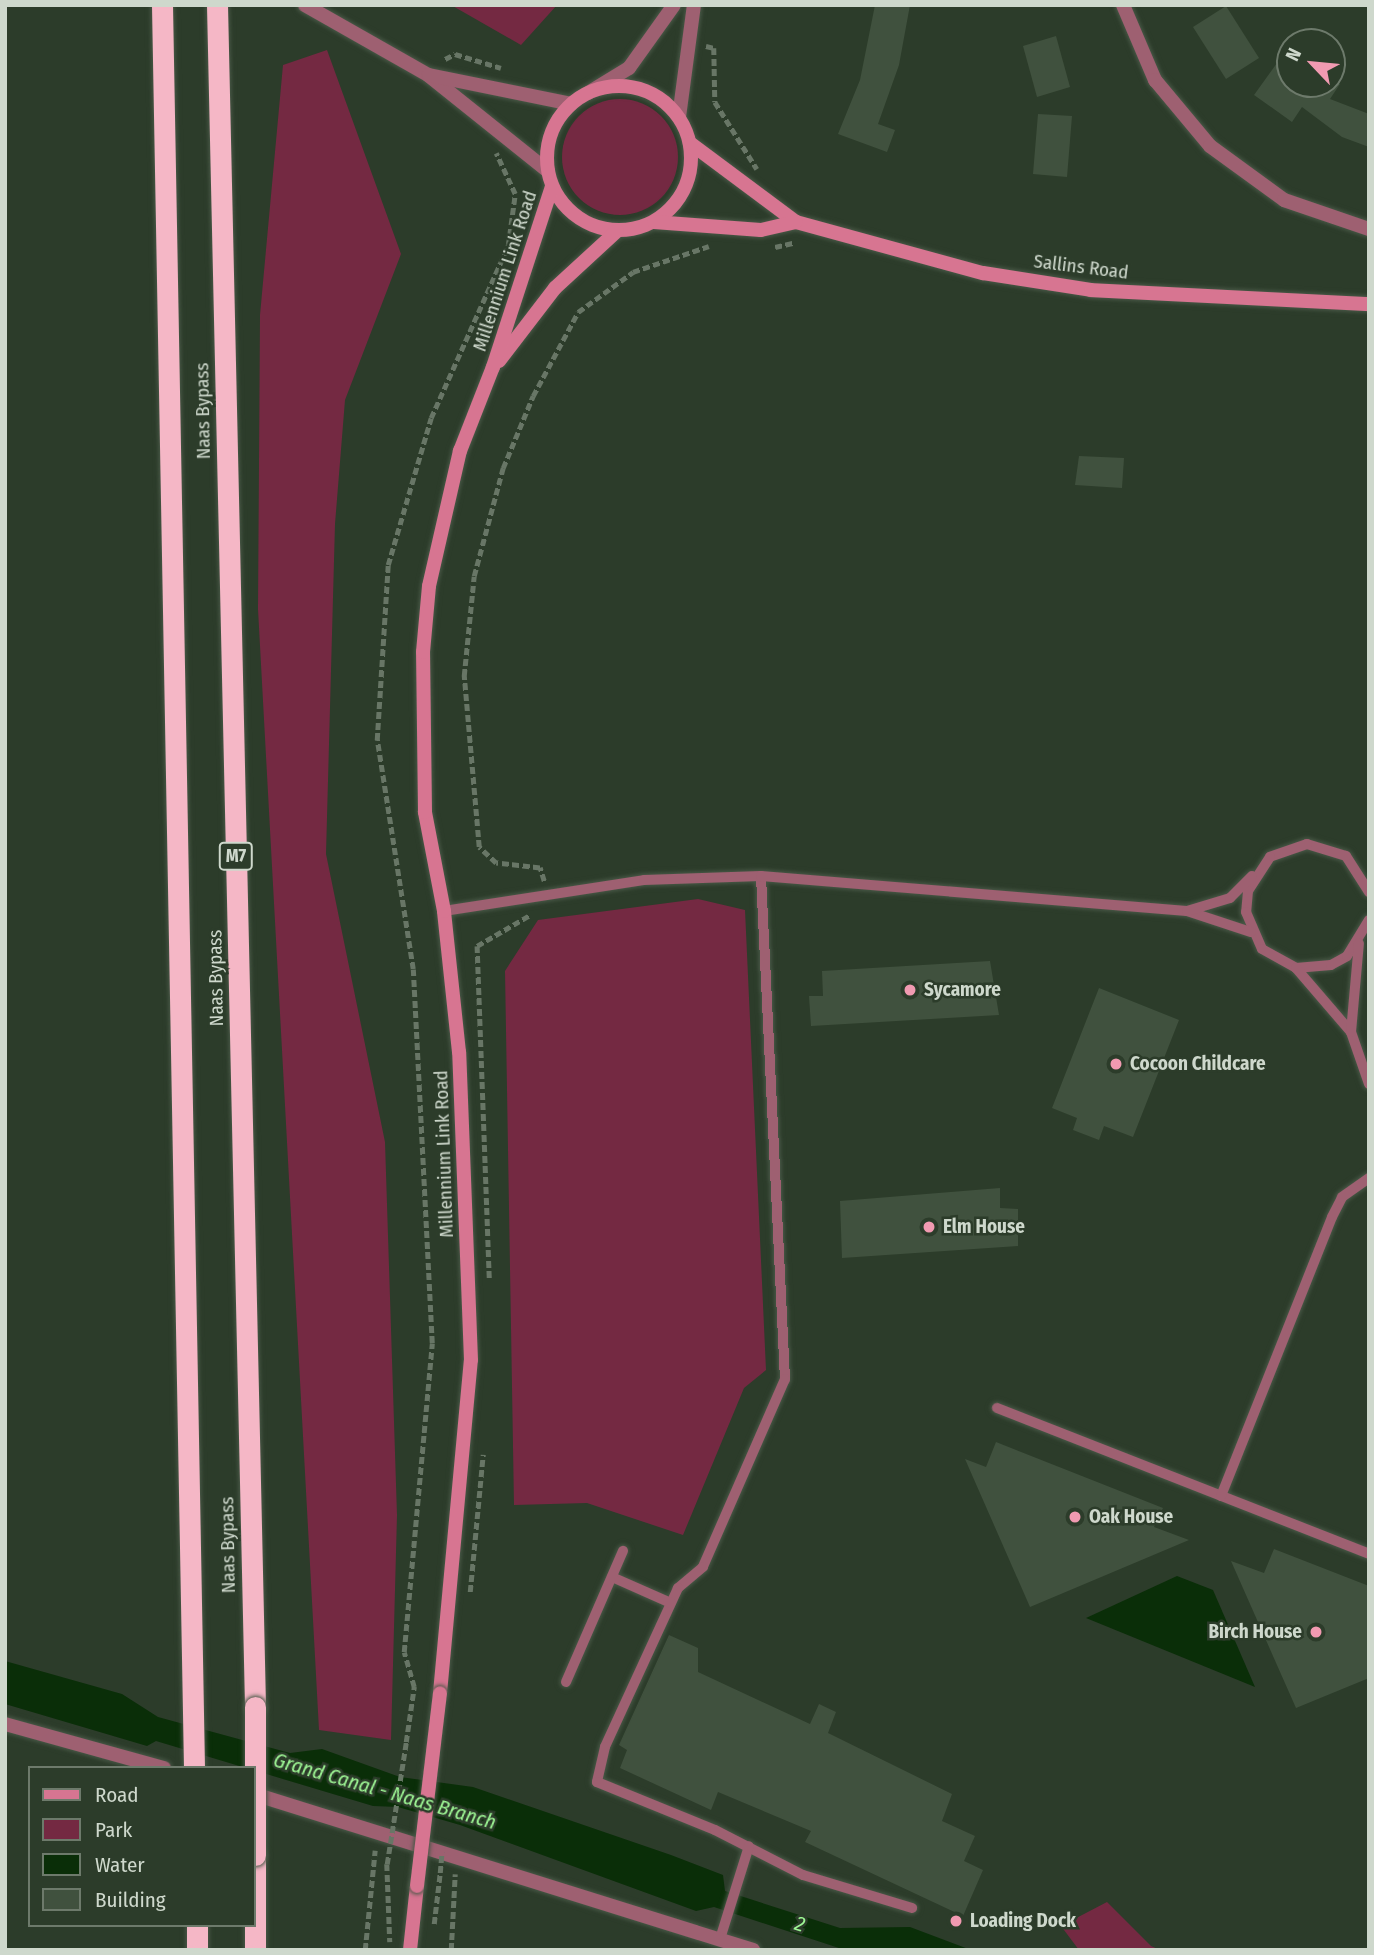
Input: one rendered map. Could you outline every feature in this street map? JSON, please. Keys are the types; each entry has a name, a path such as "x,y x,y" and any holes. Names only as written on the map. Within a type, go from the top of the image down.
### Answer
{"highway":[{"name":"Naas Bypass","path":"162,5 194,1766"},
{"name":"Naas Bypass","path":"217,5 255,1766"},
{"path":"197,1927 197,1950"},
{"name":"Naas Bypass","path":"255,1927 255,1950"}],"main road":[{"path":"628,86 656,97 678,117 690,143 685,188 654,222 617,231 578,218 552,186 548,170 552,135 571,104 588,93 628,86"},
{"name":"Sallins Road","path":"690,143 796,222 983,273 1091,290 1369,304"},
{"name":"Millennium Link Road","path":"410,1950 440,1693 471,1360 459,1052 444,911 425,812 421,724 429,586 460,451 494,367 552,186"},
{"name":"Sallins Road","path":"654,222 761,230 796,222"},
{"name":"Millennium Link Road","path":"494,367 555,288 617,231"}],"street":[{"path":"305,5 339,21 428,75 548,170"},
{"path":"588,93 629,68 674,5"},
{"path":"678,117 694,5"},
{"path":"1123,5 1155,80 1209,146 1284,200 1369,229"},
{"path":"428,75 571,104"},
{"path":"5,1724 157,1766"},
{"path":"256,1795 753,1950"}],"lane":[{"path":"1187,911 1230,898 1287,848 1317,845 1346,856 1369,890"},
{"path":"1251,932 1248,891 1256,873"},
{"path":"444,911 644,880 761,876 1187,911 1251,932 1278,961 1296,968 1331,1002 1351,1032 1369,1084"},
{"path":"761,876 785,1379 703,1567 678,1588 671,1603 605,1747 597,1782 749,1846 803,1875 912,1908"},
{"path":"1351,1032 1359,943 1369,920"},
{"path":"1296,968 1331,965 1359,943"},
{"path":"1221,1496 1332,1217 1342,1196 1369,1178"},
{"path":"997,1408 1369,1554"},
{"path":"566,1682 623,1551"},
{"path":"612,1577 671,1603"},
{"path":"720,1939 749,1846"}],"path":[{"path":"714,48 715,102 767,178"},
{"path":"455,54 480,64"},
{"path":"390,1950 387,1864 414,1687 404,1652 432,1343 413,969 377,740 388,565 431,418 495,282 508,246 515,194 494,149"},
{"path":"540,868 496,863 479,847 464,676 474,576 503,468 578,312 624,277 665,258 722,244"},
{"path":"365,1950 375,1845"},
{"path":"451,1950 456,1866"},
{"path":"432,1938 440,1873"}],"green space":[{"path":"451,5 557,5 521,45"},
{"path":"327,50 401,254 345,400 335,524 326,854 385,1142 397,1515 391,1740 319,1730 258,609 260,315 283,65"},
{"path":"620,99 642,104 661,116 673,135 678,157 673,179 661,198 642,210 620,215 598,210 579,198 567,179 562,157 567,135 579,116 598,104"},
{"path":"698,899 745,910 766,1370 744,1388 683,1535 587,1503 514,1505 505,971 538,920"},
{"path":"1107,1902 1151,1946 1160,1950 1079,1950 1061,1926"}],"water":[{"path":"1177,1576 1213,1590 1255,1687 1086,1618"},
{"path":"5,1661 122,1694 158,1717 290,1753 322,1749 400,1777 473,1787 671,1855 723,1875 725,1891 840,1928 910,1927 971,1950 845,1950 714,1907 696,1911 460,1825 398,1807 373,1806 256,1771 256,1766 239,1766 156,1741 147,1746 5,1704"}],"building":[{"path":"875,5 910,5 899,65 878,124 895,130 887,152 838,134 860,80"},
{"path":"1226,6 1259,58 1226,79 1193,27"},
{"path":"1056,36 1070,87 1037,97 1023,46"},
{"path":"1276,64 1276,98 1331,98 1369,114 1369,147 1342,137 1302,107 1292,122 1254,95"},
{"path":"1038,114 1072,116 1067,177 1033,174"},
{"path":"1079,456 1124,458 1122,488 1075,485"},
{"name":"Sycamore","path":"990,961 999,1015 811,1026 809,996 823,996 822,971"},
{"name":"Cocoon Childcare","path":"1099,988 1179,1020 1133,1137 1104,1126 1099,1140 1073,1130 1077,1118 1052,1108"},
{"name":"Elm House","path":"1000,1188 1000,1208 1018,1209 1018,1246 842,1258 840,1201"},
{"name":"Oak House","path":"996,1442 1163,1508 1154,1527 1189,1540 1030,1607 965,1459 986,1467"},
{"name":"Birch House","path":"1274,1549 1369,1586 1369,1678 1296,1708 1231,1561 1264,1573"},
{"path":"669,1635 698,1648 698,1672 810,1724 819,1704 836,1712 828,1733 952,1794 942,1821 975,1836 964,1861 983,1870 963,1916 805,1842 811,1831 718,1792 711,1810 620,1768 627,1750 619,1745"}],"place":[{"name":"Sycamore","path":"910,990"},
{"name":"Cocoon Childcare","path":"1116,1064"},
{"name":"Elm House","path":"929,1227"},
{"name":"Oak House","path":"1075,1517"},
{"name":"Birch House","path":"1316,1632"},
{"name":"Loading Dock","path":"956,1921"}],"water label":[{"name":"Grand Canal - Naas Branch","path":"385,1791"},
{"name":"2","path":"800,1924"}]}
